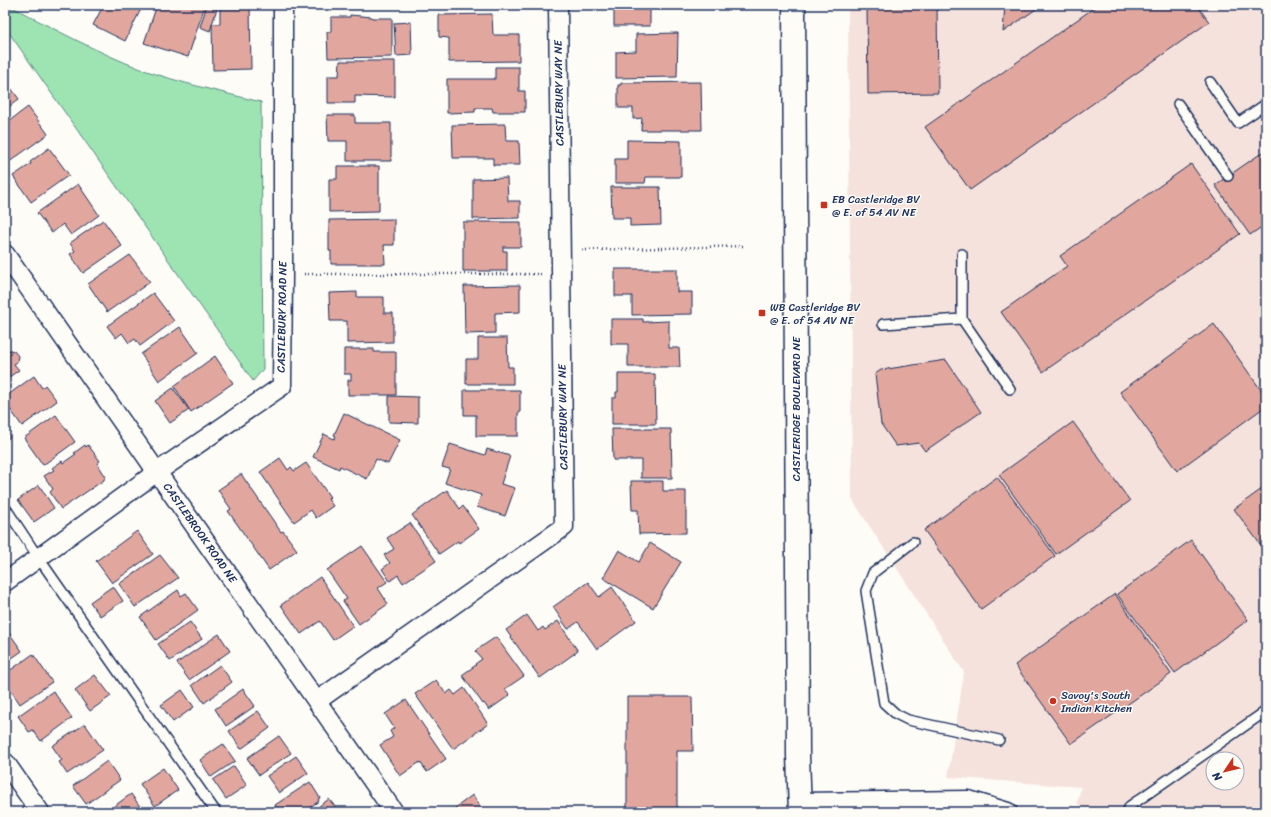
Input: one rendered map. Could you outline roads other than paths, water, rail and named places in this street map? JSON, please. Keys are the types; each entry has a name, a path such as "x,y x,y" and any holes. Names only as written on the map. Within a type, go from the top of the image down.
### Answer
{"street":[{"name":"CASTLEBURY ROAD NE","path":"5,582 157,472 282,386 283,5"},
{"name":"CASTLEBURY WAY NE","path":"317,701 564,527 558,5"},
{"name":"CASTLERIDGE BOULEVARD NE","path":"794,5 798,756 800,807"},
{"name":"CASTLEBROOK ROAD NE","path":"5,254 394,812"},
{"path":"5,762 40,812"},
{"path":"800,807 969,800 1008,812"}],"lane":[{"path":"1210,82 1238,123 1266,104"},
{"path":"1178,104 1228,176"},
{"path":"962,254 962,319 1010,389"},
{"path":"883,324 962,319"},
{"path":"5,508 216,812"},
{"path":"914,542 873,573 866,591 884,703 896,714 908,720 999,740"},
{"path":"1127,812 1130,806 1266,711"}],"place":[{"name":"EB Castleridge BV @ E. of 54 AV NE","path":"824,205"},
{"name":"WB Castleridge BV @ E. of 54 AV NE","path":"762,313"},
{"name":"Savoy's South Indian Kitchen","path":"1053,701"}]}
